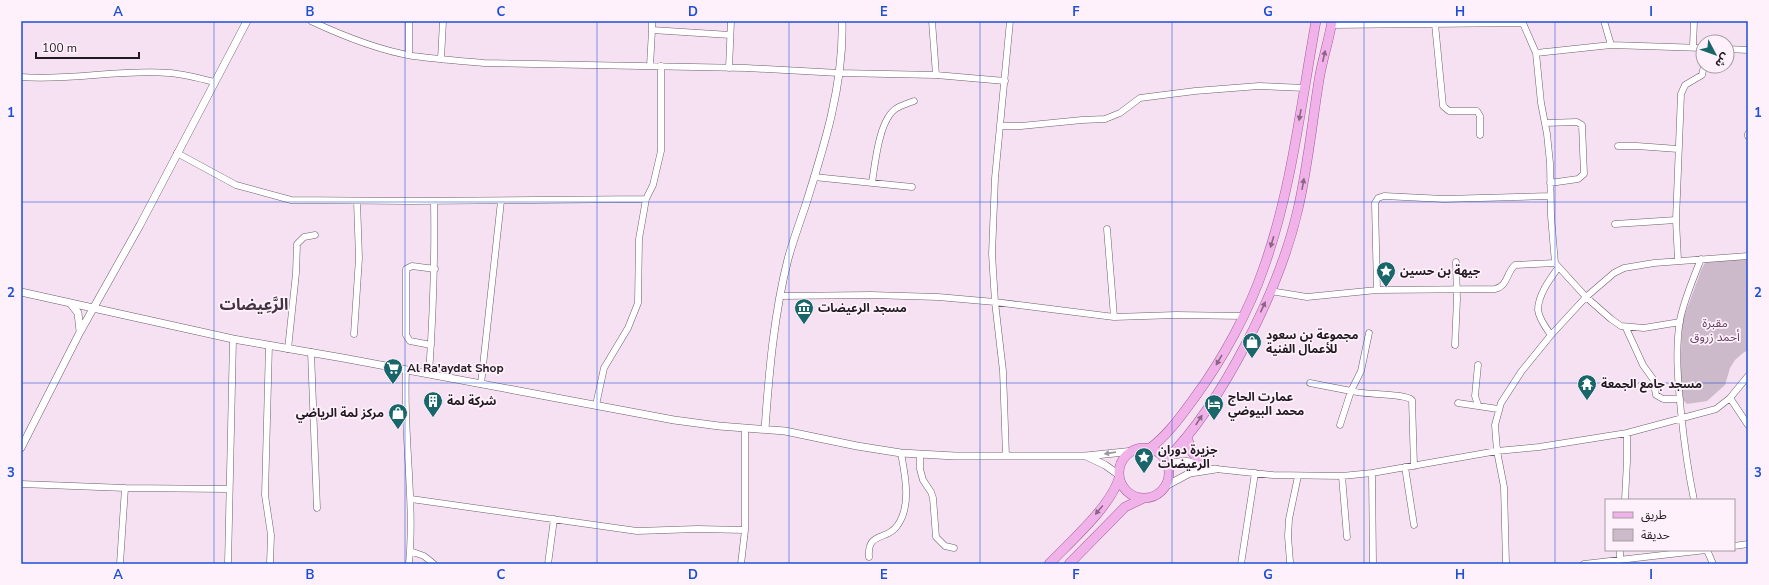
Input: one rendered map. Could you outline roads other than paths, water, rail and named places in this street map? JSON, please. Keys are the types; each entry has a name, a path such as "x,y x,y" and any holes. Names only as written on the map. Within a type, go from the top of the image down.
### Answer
{"main road":[{"path":"1049,564 1103,506 1117,486 1121,464 1124,458 1134,451 1149,449 1161,441 1207,381 1243,316 1264,267 1275,232 1288,177 1316,21"},
{"path":"1166,462 1187,437 1239,355 1270,291 1289,243 1298,208 1319,78 1332,23"},
{"path":"1187,437 1192,452 1203,465"},
{"path":"1069,564 1125,507 1144,498 1156,495 1164,487 1168,480 1166,462 1158,453 1149,449"},
{"path":"1119,476 1122,486 1128,493 1136,497 1144,498"}],"street":[{"path":"21,448 80,332 247,21"},
{"path":"311,21 354,39 409,55 484,63 661,66 936,75 1005,81"},
{"path":"409,21 409,55"},
{"path":"441,59 443,21"},
{"path":"650,66 652,21"},
{"path":"729,68 731,21"},
{"path":"765,429 780,296 788,257 814,177 830,120 839,73 843,39 842,21"},
{"path":"932,21 936,75"},
{"path":"1006,456 1003,370 995,302 992,254 1000,126 1010,21"},
{"path":"1604,21 1611,45"},
{"path":"1536,53 1611,45 1693,46 1694,21"},
{"path":"1332,23 1435,24 1522,22 1536,53 1541,103 1545,123 1557,266 1542,294 1538,310 1542,321 1551,335"},
{"path":"1435,24 1443,106 1449,112 1477,111 1480,116 1480,135"},
{"path":"652,30 730,35"},
{"path":"1735,49 1748,50"},
{"path":"596,405 604,368 628,328 638,303 639,239 646,199 653,185 661,151 661,66"},
{"path":"21,76 63,77 169,73 214,82"},
{"path":"1678,260 1676,220 1678,149 1682,90 1685,85 1702,74"},
{"path":"1000,126 1021,126 1105,119 1120,113 1140,98 1195,91 1238,87 1304,88"},
{"path":"872,183 880,135 887,119 895,108 914,101"},
{"path":"1545,123 1579,122 1582,125 1584,174 1578,179 1550,182"},
{"path":"1618,146 1678,149"},
{"path":"177,153 236,185 291,200 501,201 646,199"},
{"path":"814,177 912,188"},
{"path":"1377,290 1375,203 1378,198 1384,196 1444,199 1550,196"},
{"path":"354,334 359,258 358,201"},
{"path":"429,374 435,269 434,201"},
{"path":"481,384 501,201"},
{"path":"1615,224 1676,220"},
{"path":"1107,229 1114,316"},
{"path":"288,349 296,273 297,244 304,237 315,235"},
{"path":"1506,564 1504,487 1497,451 1495,425 1498,409 1511,385 1551,335 1586,297 1604,280 1624,268 1678,260 1748,256"},
{"path":"1694,499 1688,474 1678,377 1680,322 1692,282 1701,259"},
{"path":"1455,345 1457,299 1456,262"},
{"path":"1270,291 1307,296 1377,290 1500,288 1515,265 1557,266 1586,297 1614,322 1626,328 1644,328 1680,322"},
{"path":"431,345 410,341 406,336 406,269 412,266 435,269"},
{"path":"21,292 233,339 311,352 674,420 719,426 785,431 857,446 901,453 1006,456 1086,456 1134,451"},
{"path":"780,296 912,296 995,302 1114,316 1243,316"},
{"path":"71,304 78,313 80,332"},
{"path":"1626,328 1643,365 1653,379 1656,395 1659,398 1680,399"},
{"path":"1340,425 1351,391 1361,371 1369,333"},
{"path":"228,564 233,339"},
{"path":"269,345 265,495 271,536 270,564"},
{"path":"311,352 316,508"},
{"path":"1478,365 1475,396 1478,405"},
{"path":"406,370 405,396 411,499 409,564"},
{"path":"1166,462 1185,461 1216,469 1298,476 1342,476 1372,473 1497,451 1539,447 1627,433 1716,409 1730,398 1748,376"},
{"path":"1310,383 1360,394 1403,396 1412,400 1414,466"},
{"path":"1730,398 1748,425"},
{"path":"1458,403 1498,409"},
{"path":"741,564 745,530 745,428"},
{"path":"1625,499 1627,433"},
{"path":"869,557 868,550 871,543 875,538 893,531 898,525 904,512 906,484 901,453"},
{"path":"920,454 922,480 931,492 933,498 936,537 946,546 954,548"},
{"path":"1086,456 1105,465 1119,476"},
{"path":"1405,467 1414,525"},
{"path":"1164,487 1190,473 1216,469"},
{"path":"1241,564 1255,473"},
{"path":"1372,473 1373,564"},
{"path":"1290,562 1288,526 1298,476"},
{"path":"1342,476 1348,537"},
{"path":"21,484 125,488 229,488"},
{"path":"120,564 125,488"},
{"path":"411,499 637,531 697,529 745,530"},
{"path":"548,564 554,519"},
{"path":"1735,546 1748,544"},
{"path":"410,551 424,556 434,564"},
{"path":"1620,551 1620,559"},
{"path":"1584,564 1697,551"},
{"path":"1707,551 1713,564"}],"place":[{"name":"جيهة بن حسين","path":"1386,288"},
{"name":"مسجد الرعيضات","path":"804,325"},
{"name":"مجموعة بن سعود للأعمال الفنية","path":"1252,359"},
{"name":"Al Ra'aydat Shop","path":"393,385"},
{"name":"مسجد جامع الجمعة","path":"1587,401"},
{"name":"شركة لمة","path":"433,418"},
{"name":"عمارت الحاج محمد البيوضي","path":"1214,421"},
{"name":"مركز لمة الرياضي","path":"398,430"},
{"name":"جزيرة دوران الرعيضات","path":"1144,474"}],"district":[{"name":"الرَّعِيضات","path":"254,304"}],"park label":[{"name":"مقبرة أحمد زروق","path":"1715,330"}]}
